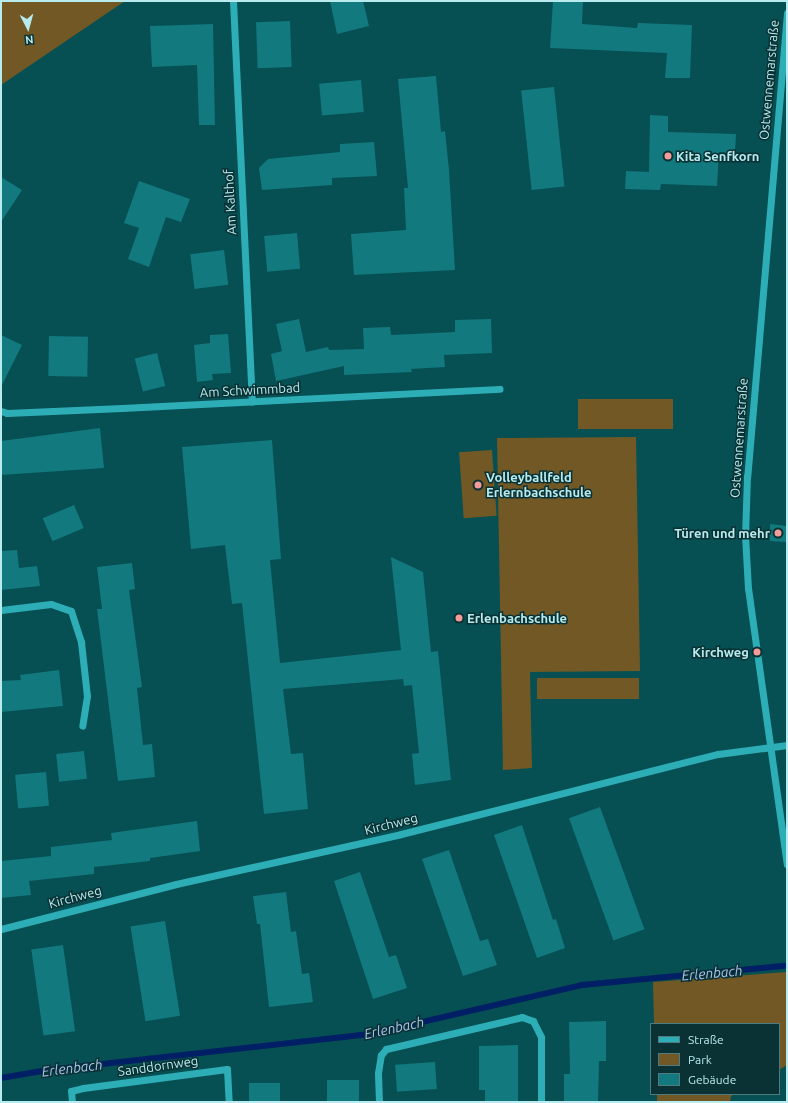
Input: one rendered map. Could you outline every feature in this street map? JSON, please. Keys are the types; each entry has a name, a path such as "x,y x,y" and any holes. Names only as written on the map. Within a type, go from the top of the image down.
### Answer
{"street":[{"name":"Am Kalthof","path":"233,1 252,402"},
{"name":"Ostwennemarstraße","path":"787,13 747,476 744,534 748,588 769,746 787,864"},
{"name":"Am Schwimmbad","path":"1,411 7,413 500,389"},
{"path":"1,610 51,604 71,611 81,642 87,696 82,726"},
{"name":"Kirchweg","path":"1,928 192,880 401,834 718,754 769,746 787,745"},
{"path":"379,1102 378,1073 381,1055 386,1049 522,1017 533,1021 541,1037 541,1102"},
{"name":"Sanddornweg","path":"72,1102 71,1091 83,1088 227,1069 229,1102"}],"green space":[{"path":"1,1 125,1 1,85"},
{"path":"578,399 673,399 673,429 578,429"},
{"path":"636,437 640,671 530,672 532,768 503,770 497,438"},
{"name":"Volleyballfeld Erlernbachschule","path":"492,450 497,516 464,518 459,452"},
{"path":"537,678 639,678 639,699 537,699"},
{"path":"787,972 787,1065 780,1069 780,1023 654,1023 653,982"},
{"path":"657,1095 733,1095 731,1096 730,1102 657,1102"}],"building":[{"path":"330,1 363,1 369,26 337,34"},
{"path":"553,1 583,1 582,24 637,28 638,23 692,25 690,78 665,78 667,53 550,48"},
{"path":"290,21 292,67 258,68 256,22"},
{"path":"213,24 215,125 199,125 197,65 152,67 150,26"},
{"path":"436,76 441,132 445,131 449,170 455,270 354,275 351,234 406,230 404,188 408,188 398,79"},
{"path":"361,80 364,112 322,116 319,84"},
{"path":"554,87 564,186 532,190 521,90"},
{"path":"650,115 668,116 668,132 736,134 735,153 719,152 717,186 661,184 660,190 625,189 626,171 649,172"},
{"path":"374,142 377,176 332,178 332,185 262,190 259,168 268,159 340,152 340,144"},
{"path":"1,177 22,190 1,222"},
{"path":"139,181 190,199 181,222 166,217 149,267 128,259 139,228 124,223"},
{"path":"297,233 300,269 267,272 264,236"},
{"path":"224,250 228,285 195,289 190,254"},
{"path":"299,319 306,352 328,347 329,350 364,349 363,328 390,327 391,335 455,332 455,320 491,319 492,353 444,355 445,367 411,369 412,372 344,375 344,366 276,381 271,354 282,351 276,324"},
{"path":"228,334 231,373 212,374 213,380 197,382 194,345 210,343 210,335"},
{"path":"1,335 22,345 1,387"},
{"path":"49,336 88,337 87,377 48,376"},
{"path":"157,353 165,386 143,392 135,359"},
{"path":"100,428 104,468 1,475 1,441"},
{"path":"272,440 281,559 270,560 280,663 401,650 391,557 423,572 431,652 438,651 451,780 415,785 412,754 419,753 412,685 404,686 403,679 283,689 291,754 303,753 308,809 264,814 242,603 232,604 225,545 191,549 182,447"},
{"path":"74,505 84,528 52,541 43,518"},
{"name":"Türen und mehr","path":"770,524 787,526 787,542 770,541"},
{"path":"17,550 19,568 37,566 40,586 1,590 1,551"},
{"path":"132,563 135,589 129,590 142,687 137,688 143,745 152,744 155,777 118,781 97,609 102,609 97,567"},
{"path":"59,670 63,706 1,712 1,681 21,680 20,675"},
{"path":"84,751 87,779 59,782 56,754"},
{"path":"46,772 49,806 18,809 15,775"},
{"path":"600,807 644,929 613,940 569,818"},
{"path":"197,821 200,851 150,858 150,861 94,867 94,874 29,881 31,895 1,898 1,861 51,856 51,847 112,840 111,833"},
{"path":"522,825 553,920 556,919 565,948 537,958 494,835"},
{"path":"449,850 480,941 488,939 497,965 463,976 422,859"},
{"path":"360,872 389,957 396,955 407,988 373,999 334,881"},
{"path":"286,892 291,932 296,931 302,974 309,973 313,1002 269,1007 260,924 257,924 253,896"},
{"path":"165,921 180,1016 145,1021 130,926"},
{"path":"63,945 75,1031 43,1036 31,949"},
{"path":"606,1021 606,1061 599,1061 598,1102 564,1102 564,1074 570,1074 569,1022"},
{"path":"518,1045 518,1102 485,1102 485,1090 479,1090 479,1046"},
{"path":"435,1062 437,1089 397,1092 395,1065"},
{"path":"327,1080 359,1080 359,1102 327,1102"},
{"path":"249,1083 280,1083 280,1102 249,1102"}],"waterway":[{"name":"Erlenbach","path":"1,1078 49,1070 370,1034 582,985 784,966"}],"place":[{"name":"Kita Senfkorn","path":"668,156"},
{"name":"Volleyballfeld Erlernbachschule","path":"478,485"},
{"name":"Türen und mehr","path":"778,533"},
{"name":"Erlenbachschule","path":"459,618"},
{"name":"Kirchweg","path":"757,652"}]}
